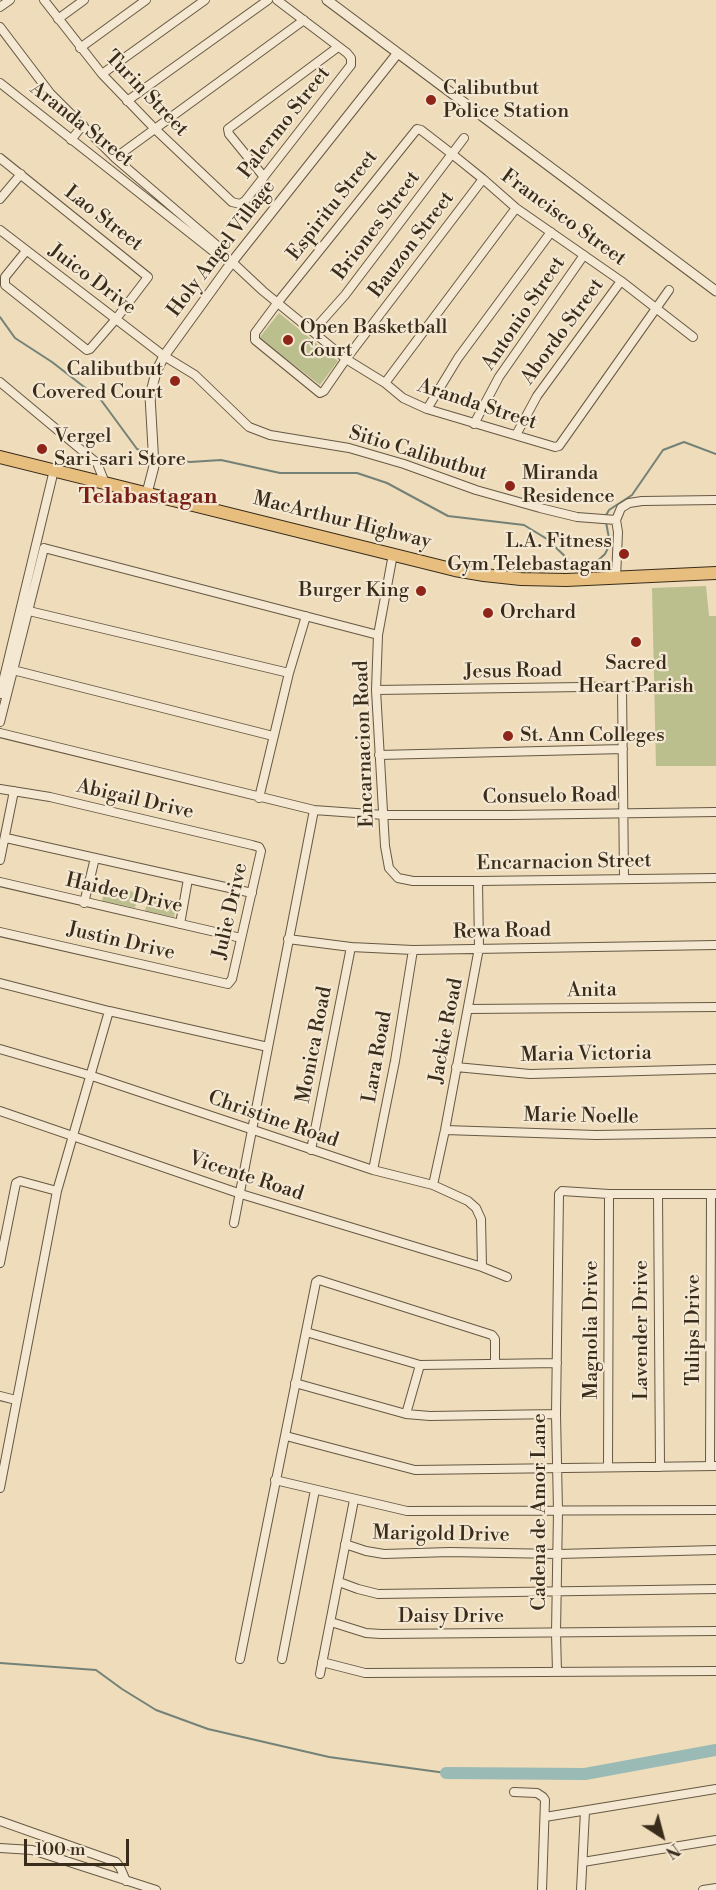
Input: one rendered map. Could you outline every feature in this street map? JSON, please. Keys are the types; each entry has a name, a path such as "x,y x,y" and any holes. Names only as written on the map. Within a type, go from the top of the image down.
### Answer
{"highway":[{"name":"MacArthur Highway","path":"0,458 467,572 521,579 616,578 716,573"}],"street":[{"path":"0,7 10,0"},
{"name":"Turin Street","path":"44,0 80,48 127,101 232,202"},
{"path":"58,19 84,0"},
{"path":"80,48 146,0"},
{"path":"102,74 205,0"},
{"path":"127,101 268,0"},
{"path":"264,177 229,135 228,129 338,47 277,0"},
{"path":"327,0 716,291"},
{"path":"112,170 115,158 304,20"},
{"name":"Aranda Street","path":"0,27 50,93 136,178 218,246 230,260 346,359 385,383 403,398 427,409 555,447 563,443 669,290"},
{"name":"Palermo Street","path":"232,202 240,204 245,201 351,65 351,58 338,47"},
{"name":"Holy Angel Village","path":"147,493 154,466 150,396 156,372 164,356 230,260 397,54"},
{"name":"Aranda Street","path":"0,83 218,255 230,260"},
{"path":"71,140 83,125"},
{"name":"Francisco Street","path":"414,131 421,130 516,208 621,281 693,337"},
{"name":"Espiritu Street","path":"346,359 327,389 320,393 255,340 255,333 414,131"},
{"name":"Briones Street","path":"313,331 345,295 464,138"},
{"path":"0,158 21,174 0,199"},
{"name":"Lao Street","path":"21,174 147,275 146,280 116,319"},
{"name":"Bauzon Street","path":"346,359 483,179"},
{"path":"385,383 516,208"},
{"name":"Juico Drive","path":"0,230 164,356"},
{"path":"427,409 458,358 550,232"},
{"path":"26,251 5,277 5,285 85,349 90,349 116,319"},
{"name":"Antonio Street","path":"474,423 499,377 584,255"},
{"name":"Abordo Street","path":"516,435 537,396 621,281"},
{"name":"Sitio Calibutbut","path":"164,356 195,375 249,427 301,441 349,448 404,464 476,490 540,508 577,517 613,520"},
{"path":"0,382 97,463 105,483"},
{"path":"0,694 54,470"},
{"path":"616,578 618,532 613,520 618,511 628,503 716,500"},
{"path":"0,722 44,548 378,634"},
{"name":"Encarnacion Road","path":"393,554 378,634 376,690 379,755 385,846 389,868 398,878 413,881"},
{"path":"29,611 289,673"},
{"path":"259,798 289,673 306,616"},
{"path":"13,670 273,736"},
{"name":"Jesus Road","path":"376,690 651,686"},
{"path":"622,687 624,878"},
{"name":"Consuelo Road","path":"0,733 314,810 384,815 716,812"},
{"path":"379,755 623,749"},
{"name":"Abigail Drive","path":"0,789 50,797 261,849"},
{"path":"0,860 14,790"},
{"path":"234,1223 314,810"},
{"path":"6,838 252,893"},
{"name":"Julie Drive","path":"232,979 261,849"},
{"path":"84,903 95,858"},
{"name":"Encarnacion Street","path":"413,881 716,878"},
{"path":"180,924 188,879"},
{"name":"Jackie Road","path":"433,1185 479,948 478,881"},
{"name":"Haidee Drive","path":"0,882 241,938"},
{"name":"Justin Drive","path":"0,932 218,982 228,984 232,979"},
{"name":"Rewa Road","path":"288,939 351,947 413,950 716,945"},
{"name":"Monica Road","path":"311,1150 351,947"},
{"name":"Lara Road","path":"373,1170 395,1061 413,950"},
{"path":"0,983 109,1011 268,1047"},
{"name":"Anita","path":"468,1009 716,1007"},
{"path":"0,1488 57,1191 109,1011"},
{"name":"Christine Road","path":"0,1049 92,1076 373,1170 433,1185 468,1201 479,1212 482,1267"},
{"name":"Maria Victoria","path":"456,1067 530,1074 716,1069"},
{"name":"Vicente Road","path":"0,1111 241,1194 482,1267 507,1277"},
{"name":"Marie Noelle","path":"445,1130 596,1135 716,1133"},
{"path":"0,1263 16,1183 20,1181 57,1191"},
{"name":"Cadena de Amor Lane","path":"557,1672 558,1194 562,1191 609,1194"},
{"path":"609,1194 713,1194"},
{"name":"Magnolia Drive","path":"608,1467 609,1194"},
{"name":"Lavender Drive","path":"658,1194 660,1467"},
{"name":"Tulips Drive","path":"713,1194 713,1466"},
{"path":"240,1659 316,1282 319,1280 492,1335 495,1339 495,1364"},
{"path":"306,1332 420,1365 557,1363"},
{"path":"406,1414 420,1365"},
{"path":"295,1383 406,1414 430,1416 556,1414"},
{"path":"0,1396 16,1400"},
{"path":"286,1436 415,1470 713,1466"},
{"path":"276,1480 407,1511 716,1510"},
{"path":"282,1659 315,1490"},
{"path":"320,1674 354,1500"},
{"name":"Marigold Drive","path":"345,1544 384,1554 450,1552 558,1554 716,1550"},
{"path":"339,1582 378,1594 716,1589"},
{"name":"Daisy Drive","path":"331,1622 366,1633 381,1634 716,1631"},
{"path":"322,1662 365,1673 716,1671"},
{"path":"545,1816 716,1789"},
{"path":"514,1792 540,1794 545,1800 542,1890"},
{"path":"581,1890 585,1811"},
{"path":"0,1821 116,1862 126,1881"},
{"path":"583,1862 716,1840"},
{"path":"0,1848 32,1850 156,1890"},
{"path":"703,1890 716,1888"}],"green space":[{"path":"279,313 338,361 320,385 259,338"},
{"path":"706,586 709,616 716,616 716,766 656,766 652,588"},
{"path":"106,885 138,893 135,908 102,901"},
{"path":"149,894 177,900 174,917 145,911"}],"waterway":[{"path":"0,317 15,338 52,362 101,400 137,449 150,454"},
{"path":"605,517 609,510 632,495 663,450 684,442 716,454"},
{"path":"158,457 190,462 221,460 280,473 357,473 387,483 448,516 524,525 547,539 574,565 583,568 592,566 605,554 610,544 606,522"},
{"path":"0,1663 96,1670 156,1710 208,1729 329,1757 446,1773"},
{"path":"446,1773 585,1774 716,1750"}],"place":[{"name":"Calibutbut Police Station","path":"431,100"},
{"name":"Open Basketball Court","path":"288,340"},
{"name":"Calibutbut Covered Court","path":"175,381"},
{"name":"Vergel Sari-sari Store","path":"42,449"},
{"name":"Miranda Residence","path":"510,486"},
{"name":"L.A. Fitness Gym Telebastagan","path":"624,554"},
{"name":"Burger King","path":"421,591"},
{"name":"Orchard","path":"488,613"},
{"name":"Sacred Heart Parish","path":"636,642"},
{"name":"St. Ann Colleges","path":"508,736"}],"district":[{"name":"Telabastagan","path":"148,498"}]}
